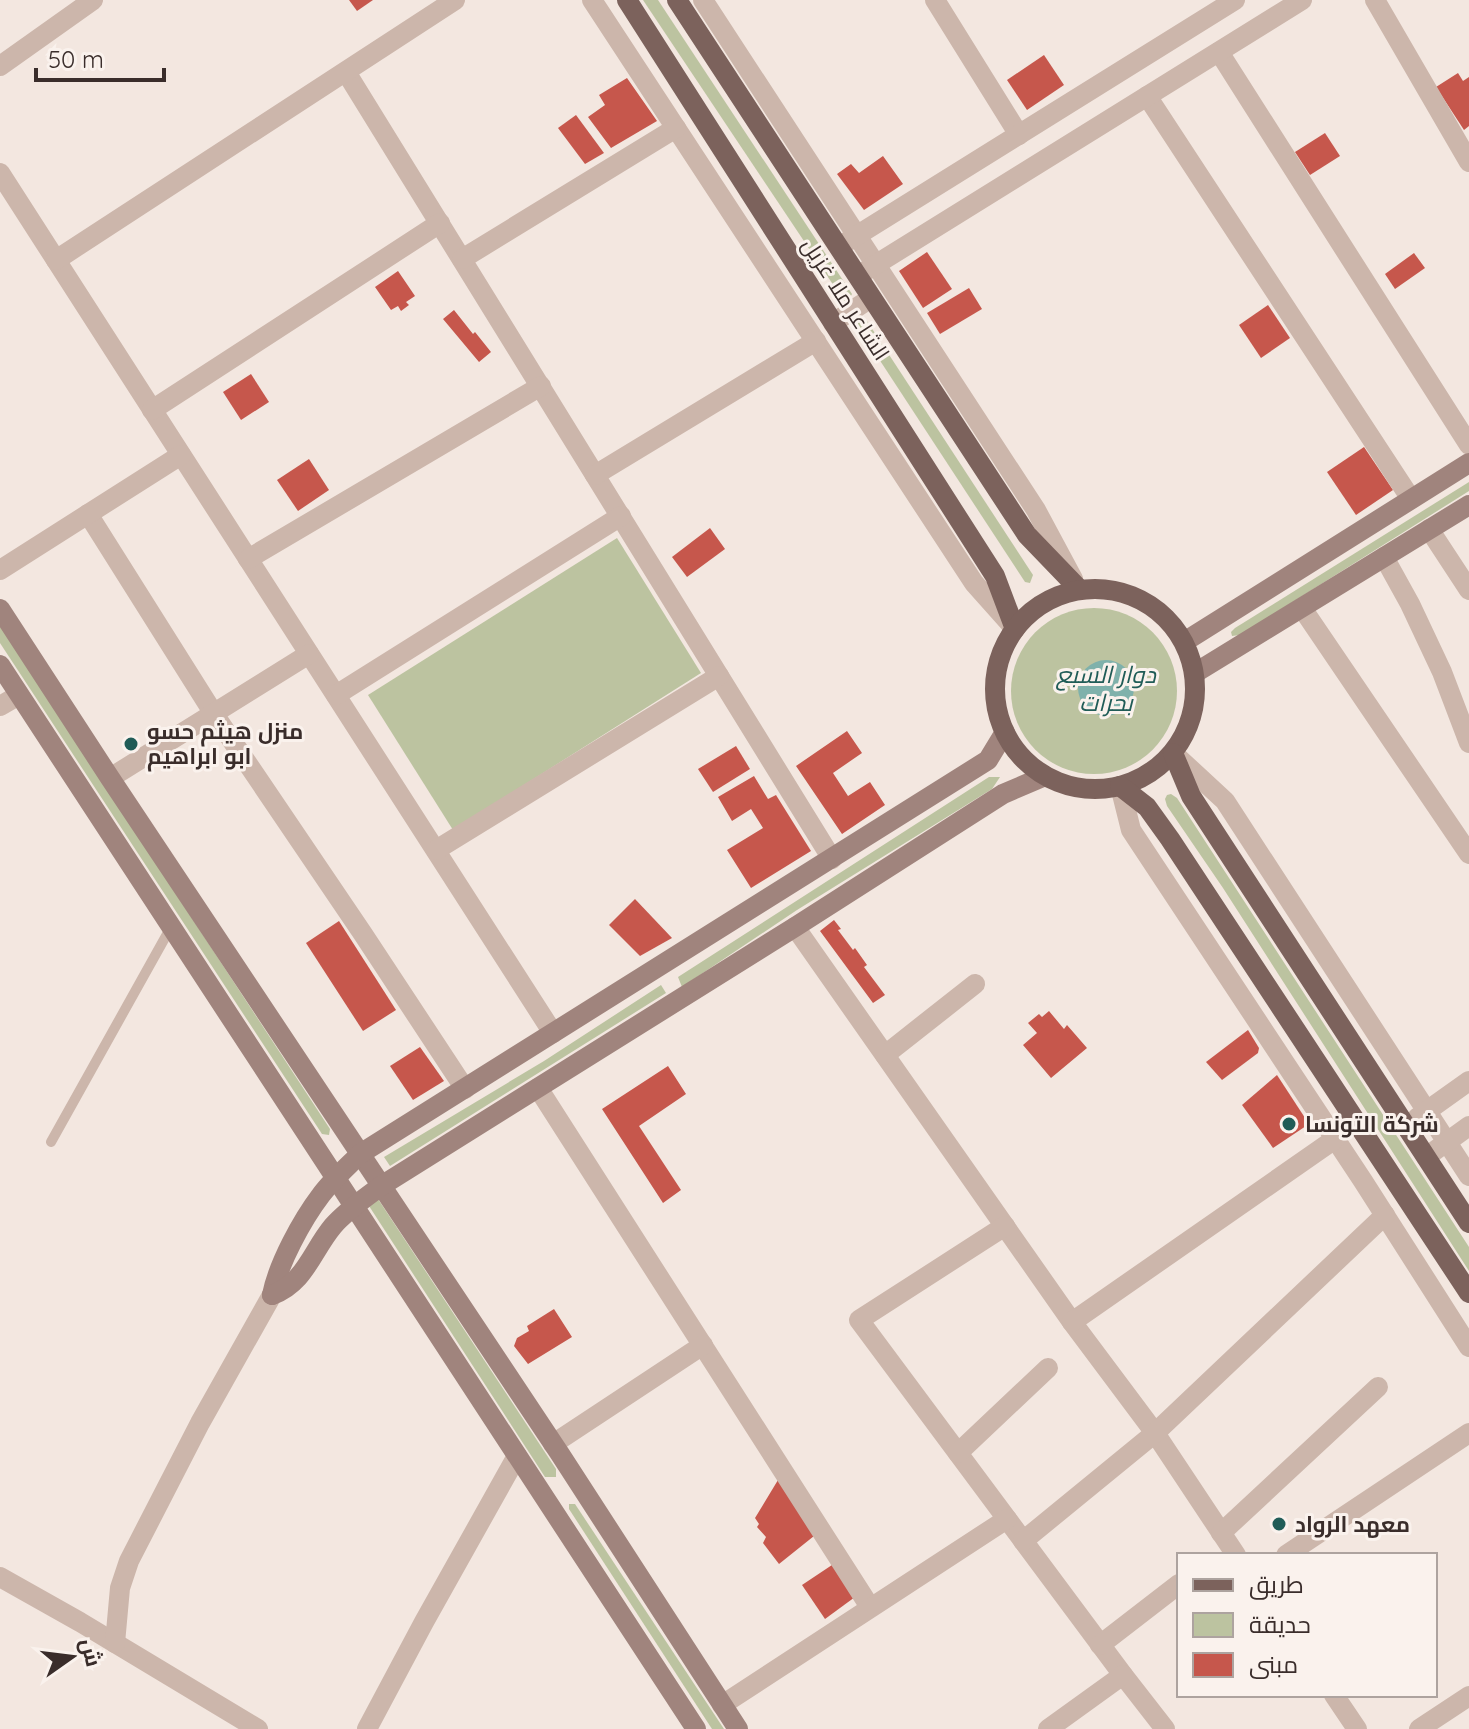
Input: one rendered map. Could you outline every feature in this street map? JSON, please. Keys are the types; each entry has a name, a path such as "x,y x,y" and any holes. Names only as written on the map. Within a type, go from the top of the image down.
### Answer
{"main road":[{"name":"الشاعر ملا غزيل","path":"627,0 995,576 1015,629"},
{"path":"677,0 1027,535 1079,589"},
{"path":"1184,642 1469,463"},
{"path":"1195,673 1469,505"},
{"path":"1104,588 1128,594 1151,605 1170,621 1184,642 1195,673 1195,702 1187,729 1173,753 1158,768 1120,786 1094,789 1069,786 1045,776 1022,757 1005,732 997,706 995,679 1002,652 1015,629 1032,610 1054,597 1079,589 1104,588"},
{"path":"0,609 738,1729"},
{"path":"0,665 696,1729"},
{"path":"272,1295 290,1247 321,1195 360,1154 988,760 1005,732"},
{"path":"1173,753 1191,796 1469,1223"},
{"path":"272,1295 287,1290 302,1274 335,1224 381,1186 1003,794 1045,776"},
{"path":"1120,786 1147,807 1170,839 1469,1293"},
{"path":"660,967 679,1000"},
{"path":"546,1501 576,1480"}],"street":[{"path":"2,61 93,0"},
{"path":"56,260 455,0"},
{"path":"592,0 974,583 1015,629"},
{"path":"703,0 1036,510 1079,589"},
{"path":"935,0 1019,135"},
{"path":"838,247 1235,0"},
{"path":"857,276 1302,0"},
{"path":"1375,0 1469,162"},
{"path":"1219,52 1469,445"},
{"path":"346,72 832,859"},
{"path":"1147,96 1411,499"},
{"path":"462,259 676,128"},
{"path":"0,173 553,1033"},
{"path":"152,410 440,223"},
{"path":"833,323 871,298"},
{"path":"595,475 816,341"},
{"path":"248,559 541,386"},
{"path":"0,570 181,455"},
{"path":"88,514 214,714 465,1089"},
{"path":"336,695 621,516"},
{"path":"1429,529 1469,590"},
{"path":"1384,557 1442,672 1469,743"},
{"path":"1302,608 1469,854"},
{"path":"110,778 309,654"},
{"path":"436,850 719,676"},
{"path":"0,706 19,695"},
{"path":"1173,753 1225,801 1469,1176"},
{"path":"1120,786 1131,830 1469,1347"},
{"path":"795,927 1072,1322 1155,1433 1226,1547 1378,1387"},
{"path":"885,1055 975,984"},
{"path":"1405,1126 1469,1081"},
{"path":"538,1088 870,1607"},
{"path":"1426,1157 1469,1126"},
{"path":"1072,1322 1335,1139"},
{"path":"1023,1541 1155,1433 1385,1215"},
{"path":"1005,1226 859,1320 1165,1729"},
{"path":"115,1643 120,1588 129,1561 200,1423 272,1295"},
{"path":"553,1444 703,1345"},
{"path":"958,1453 1048,1368"},
{"path":"1289,1553 1469,1433"},
{"path":"367,1729 517,1456"},
{"path":"722,1705 1007,1519"},
{"path":"0,1577 258,1729"},
{"path":"1100,1645 1177,1586"},
{"path":"1048,1729 1123,1675"},
{"path":"1419,1729 1469,1696"},
{"path":"1335,1697 1357,1729"}],"lane":[{"path":"51,1142 171,927"}],"green space":[{"path":"643,0 658,0 852,294 848,301 844,301"},
{"path":"863,318 1033,575 1030,583 1025,582 858,327 858,321"},
{"path":"1469,482 1469,491 1240,635 1232,636 1235,628"},
{"path":"617,538 701,673 453,830 368,695"},
{"path":"1094,608 1126,614 1153,632 1171,659 1177,691 1171,723 1153,750 1126,768 1094,774 1062,768 1035,750 1017,723 1011,691 1017,659 1035,632 1062,614"},
{"path":"0,625 330,1129 329,1135 322,1134 0,643"},
{"path":"989,777 1000,777 992,789 797,910 682,987 678,977"},
{"path":"1171,794 1177,798 1469,1247 1469,1271 1167,806 1165,799"},
{"path":"661,985 666,993 390,1166 384,1157 544,1061"},
{"path":"378,1199 556,1469 556,1477 545,1477 369,1206"},
{"path":"569,1504 575,1504 724,1729 712,1729 569,1509"}],"water":[{"name":"دوار السبع بحرات","path":"1106,660 1125,669 1134,688 1125,707 1106,716 1087,707 1078,688 1087,669"}],"building":[{"path":"349,0 373,0 357,11"},
{"path":"1044,55 1064,85 1027,110 1007,80"},
{"path":"1458,73 1463,81 1469,77 1469,126 1464,130 1436,87"},
{"path":"627,78 657,121 611,148 588,117 605,105 599,95"},
{"path":"576,115 604,153 585,164 558,128"},
{"path":"1325,133 1340,156 1310,175 1295,152"},
{"path":"883,156 903,184 864,210 837,174 851,164 859,173"},
{"path":"927,252 952,289 923,308 899,271"},
{"path":"1414,253 1425,268 1395,289 1385,274"},
{"path":"398,271 415,296 406,302 409,305 401,311 398,306 391,310 375,287"},
{"path":"969,288 982,309 940,334 927,313"},
{"path":"1268,305 1290,338 1261,358 1239,325"},
{"path":"454,310 491,352 479,362 443,319"},
{"path":"251,374 269,402 241,420 223,392"},
{"path":"1364,447 1393,490 1356,515 1327,472"},
{"path":"309,459 329,490 298,511 277,480"},
{"path":"710,528 725,549 687,577 672,557"},
{"path":"847,731 862,753 833,773 848,796 870,782 885,805 842,834 796,766"},
{"path":"736,746 750,769 713,792 698,769"},
{"path":"754,776 768,799 776,795 811,851 751,888 727,850 763,828 751,809 732,821 718,797"},
{"path":"635,899 672,938 640,956 609,925"},
{"path":"834,920 885,995 873,1003 820,931"},
{"path":"339,921 396,1010 363,1031 306,943"},
{"path":"1049,1011 1064,1029 1067,1025 1087,1048 1051,1078 1023,1045 1037,1033 1028,1023"},
{"path":"1248,1030 1259,1048 1258,1053 1222,1080 1206,1062"},
{"path":"420,1047 444,1081 413,1100 390,1066"},
{"path":"668,1066 686,1094 639,1126 681,1190 663,1203 602,1109"},
{"path":"1277,1075 1309,1124 1273,1148 1242,1105"},
{"path":"554,1309 572,1337 528,1364 514,1346 517,1338 529,1331 527,1326"},
{"path":"778,1480 814,1536 779,1564 763,1543 766,1537 757,1527 759,1524 755,1518"},
{"path":"832,1565 855,1597 825,1619 802,1585"}],"place":[{"name":"منزل هيثم حسو ابو ابراهيم","path":"131,744"},
{"name":"شركة التونسا","path":"1289,1124"},
{"name":"معهد الرواد","path":"1279,1524"}]}
